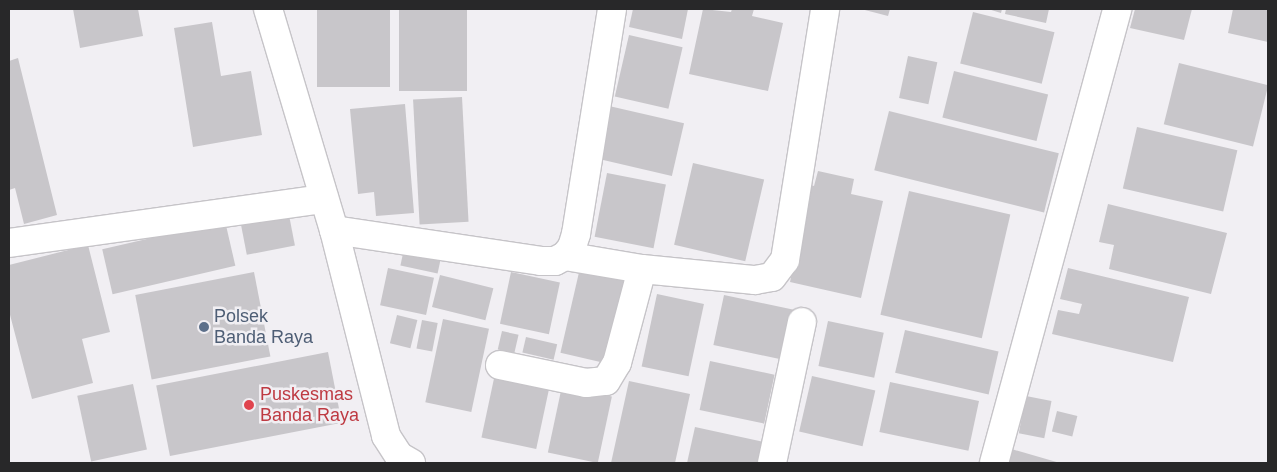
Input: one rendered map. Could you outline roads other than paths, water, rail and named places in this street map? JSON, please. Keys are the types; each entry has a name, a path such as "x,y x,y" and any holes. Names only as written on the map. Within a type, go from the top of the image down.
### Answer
{"street":[{"path":"268,9 334,230 386,436 401,461"},
{"path":"334,230 541,261 555,261 565,256 572,247 576,234 612,9"},
{"path":"565,256 642,269 765,281 778,271 784,260 825,9"},
{"path":"994,463 1117,9"},
{"path":"9,243 324,199"},
{"path":"500,364 586,382 606,381 617,363 642,269"},
{"path":"772,463 802,322"}],"place":[{"name":"Polsek Banda Raya","path":"204,327"},
{"name":"Puskesmas Banda Raya","path":"249,405"}]}
